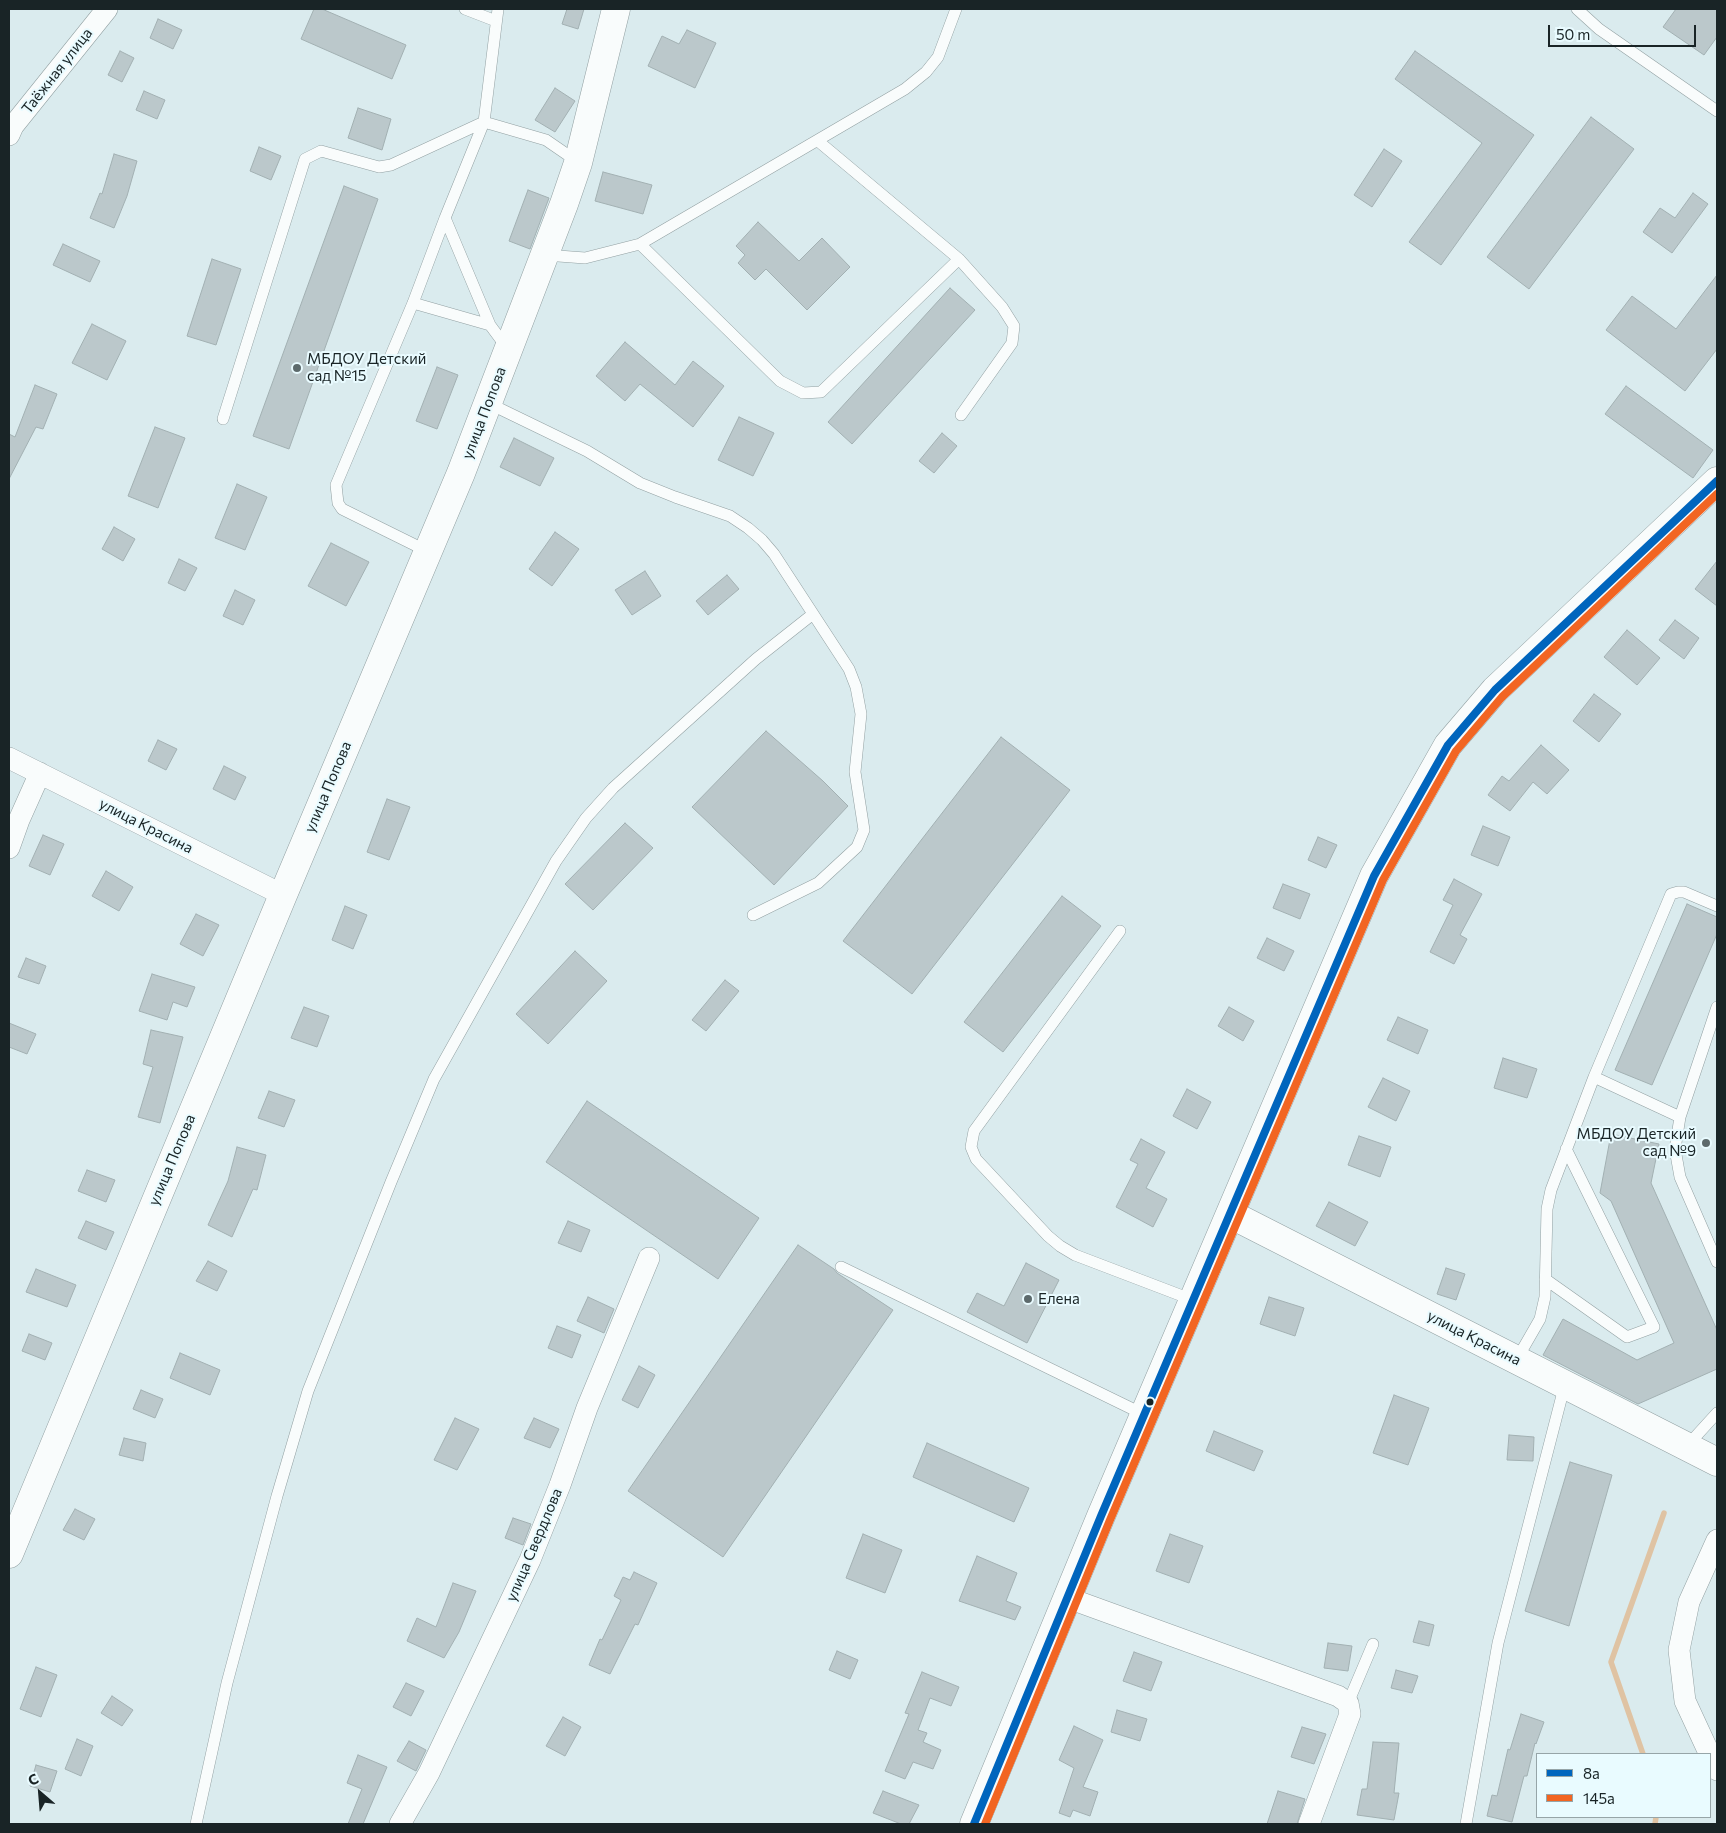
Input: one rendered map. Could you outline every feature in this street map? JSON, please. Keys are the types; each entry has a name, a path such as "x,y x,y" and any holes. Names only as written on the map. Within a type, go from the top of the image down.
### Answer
{"street":[{"name":"Таёжная улица","path":"9,135 13,126 107,9"},
{"name":"улица Попова","path":"9,1554 461,473 545,255 578,163 616,9"},
{"path":"974,1824 1100,1516 1145,1415 1374,876 1448,745 1495,690 1717,481"},
{"name":"улица Красина","path":"9,758 283,895"},
{"path":"9,848 40,773"},
{"name":"улица Красина","path":"1230,1214 1717,1462"},
{"name":"улица Свердлова","path":"400,1824 429,1773 530,1560 560,1485 587,1408 649,1258"},
{"path":"1709,1753 1685,1702 1679,1650 1689,1602 1717,1540"},
{"path":"1068,1598 1338,1696 1348,1703 1350,1714 1309,1824"},
{"path":"1711,1757 1717,1770"}],"lane":[{"path":"465,9 496,21"},
{"path":"428,552 342,509 338,503 336,485 413,303 444,218 484,122 498,9"},
{"path":"545,255 585,258 640,244 905,89 926,72 938,57 956,9"},
{"path":"1577,9 1599,29 1717,111"},
{"path":"223,419 305,159 321,151 379,167 391,165 484,122 546,140 578,163"},
{"path":"818,141 959,259 1002,307 1014,326 1012,342 961,415"},
{"path":"444,218 490,325 508,350"},
{"path":"640,244 780,381 802,393 821,392 959,259"},
{"path":"413,303 490,325"},
{"path":"488,404 586,451 640,483 730,516 742,524 762,540 849,669 856,687 861,714 856,772 864,830 857,847 818,883 753,915"},
{"path":"196,1824 229,1674 277,1496 308,1391 434,1079 556,861 586,818 613,788 741,672 813,614"},
{"path":"1517,1359 1540,1319 1545,1297 1547,1208 1551,1190 1594,1078 1671,894 1684,892 1717,906"},
{"path":"1120,931 974,1131 971,1146 976,1159 1048,1236 1060,1246 1075,1254 1193,1300"},
{"path":"1717,1006 1680,1117 1675,1149 1680,1177 1717,1262"},
{"path":"1594,1078 1680,1117"},
{"path":"1545,1279 1627,1337 1654,1327 1566,1149"},
{"path":"840,1267 1145,1415"},
{"path":"1466,1824 1498,1643 1565,1384"},
{"path":"1687,1446 1717,1413"},
{"path":"1348,1703 1373,1644"}],"building":[{"path":"314,9 322,9 406,45 392,79 301,39"},
{"path":"567,9 584,9 578,29 562,24"},
{"path":"1676,9 1717,9 1717,37 1704,55 1663,27"},
{"path":"158,19 182,30 173,49 150,38"},
{"path":"687,30 716,43 695,88 648,66 662,36 679,44"},
{"path":"120,51 134,58 122,82 108,75"},
{"path":"1415,51 1534,135 1441,265 1409,242 1482,143 1395,79"},
{"path":"555,88 575,101 555,132 535,120"},
{"path":"144,91 165,100 157,119 136,110"},
{"path":"358,108 391,119 382,150 348,138"},
{"path":"1591,117 1634,149 1529,289 1487,257"},
{"path":"259,147 281,156 271,180 250,171"},
{"path":"1384,149 1402,161 1372,207 1354,195"},
{"path":"114,154 137,161 127,196 114,228 90,218 100,193 102,194"},
{"path":"603,172 652,185 643,214 595,201"},
{"path":"344,186 378,199 289,449 253,436"},
{"path":"528,190 549,198 530,249 509,241"},
{"path":"1693,193 1708,204 1672,253 1643,232 1660,208 1675,218"},
{"path":"758,222 799,261 822,238 850,267 807,310 766,269 755,280 738,263 745,255 736,246"},
{"path":"63,244 100,261 90,282 53,265"},
{"path":"212,259 241,269 216,345 187,336"},
{"path":"1717,275 1717,349 1685,391 1606,330 1632,296 1676,329"},
{"path":"950,288 975,310 852,444 828,422"},
{"path":"92,324 126,341 107,380 72,363"},
{"path":"625,342 675,385 693,361 724,386 693,427 640,384 625,401 596,376"},
{"path":"437,367 458,375 437,429 416,421"},
{"path":"35,385 57,394 43,429 36,427 9,479 9,434 15,437"},
{"path":"1626,386 1713,450 1693,478 1605,414"},
{"path":"739,417 774,433 753,476 718,460"},
{"path":"155,427 185,438 158,508 128,496"},
{"path":"942,433 957,446 934,473 919,461"},
{"path":"514,438 554,458 540,486 500,467"},
{"path":"237,484 267,497 245,550 215,538"},
{"path":"114,527 135,539 123,561 102,549"},
{"path":"555,532 579,549 552,586 529,569"},
{"path":"331,543 369,562 346,606 308,586"},
{"path":"179,559 197,568 185,591 168,583"},
{"path":"1717,561 1717,606 1695,589"},
{"path":"645,571 661,596 632,615 615,590"},
{"path":"727,575 739,589 708,615 696,601"},
{"path":"235,590 255,600 243,625 223,616"},
{"path":"1675,620 1699,638 1684,659 1659,640"},
{"path":"1627,630 1660,658 1637,685 1604,657"},
{"path":"1594,694 1621,714 1599,742 1573,721"},
{"path":"766,731 823,781 848,806 774,885 692,807"},
{"path":"1001,737 1070,790 912,994 843,941"},
{"path":"158,740 177,749 166,770 148,761"},
{"path":"1541,745 1569,770 1547,794 1533,782 1510,811 1488,795 1502,776 1509,781"},
{"path":"224,766 246,777 235,800 213,789"},
{"path":"387,799 410,807 389,860 367,852"},
{"path":"625,823 653,848 593,910 565,884"},
{"path":"1483,826 1510,837 1498,866 1471,855"},
{"path":"43,835 64,844 50,875 29,866"},
{"path":"1318,837 1337,845 1326,868 1308,860"},
{"path":"106,871 133,887 119,911 92,896"},
{"path":"1454,879 1482,894 1460,935 1467,939 1454,964 1430,952 1453,905 1443,900"},
{"path":"1283,884 1310,894 1300,919 1273,908"},
{"path":"1062,896 1101,926 1003,1052 964,1022"},
{"path":"1687,904 1717,917 1717,934 1652,1085 1615,1070"},
{"path":"345,906 367,915 353,949 332,940"},
{"path":"196,914 219,925 203,956 180,944"},
{"path":"1267,938 1294,951 1284,971 1257,958"},
{"path":"575,951 607,981 548,1044 516,1014"},
{"path":"26,958 46,966 39,984 18,977"},
{"path":"152,974 195,987 187,1007 173,1002 167,1020 139,1011"},
{"path":"725,980 739,991 706,1031 692,1020"},
{"path":"304,1007 329,1016 317,1047 291,1038"},
{"path":"1229,1007 1254,1021 1243,1041 1218,1026"},
{"path":"1398,1017 1428,1030 1418,1054 1387,1040"},
{"path":"9,1023 36,1034 27,1054 9,1047"},
{"path":"151,1030 183,1037 160,1123 138,1117 153,1067 143,1064"},
{"path":"1503,1058 1537,1069 1527,1098 1494,1088"},
{"path":"1383,1078 1410,1091 1396,1121 1368,1107"},
{"path":"1187,1089 1211,1102 1197,1129 1173,1116"},
{"path":"269,1091 295,1100 284,1127 258,1118"},
{"path":"587,1101 759,1218 718,1279 546,1162"},
{"path":"1611,1134 1659,1144 1651,1183 1717,1330 1717,1369 1638,1404 1543,1355 1563,1319 1637,1360 1674,1343 1611,1201 1600,1193"},
{"path":"1359,1136 1391,1147 1380,1177 1348,1165"},
{"path":"1141,1139 1165,1152 1146,1188 1167,1199 1153,1227 1116,1207 1138,1164 1130,1160"},
{"path":"237,1147 266,1155 257,1190 253,1189 232,1237 208,1225 228,1181"},
{"path":"87,1170 115,1180 106,1202 78,1191"},
{"path":"1329,1202 1368,1222 1355,1246 1316,1226"},
{"path":"86,1221 114,1232 106,1250 78,1238"},
{"path":"568,1221 590,1230 581,1252 558,1243"},
{"path":"798,1245 893,1310 723,1557 628,1491"},
{"path":"208,1261 227,1271 217,1291 196,1281"},
{"name":"Елена","path":"1026,1263 1059,1280 1027,1343 967,1312 977,1293 1004,1306"},
{"path":"1446,1268 1465,1274 1456,1300 1437,1294"},
{"path":"36,1269 76,1285 67,1307 26,1292"},
{"path":"588,1297 614,1309 604,1333 577,1321"},
{"path":"1269,1297 1304,1308 1295,1336 1260,1324"},
{"path":"557,1326 581,1335 572,1358 548,1348"},
{"path":"29,1334 52,1343 45,1360 22,1351"},
{"path":"180,1353 220,1370 210,1395 170,1378"},
{"path":"639,1366 655,1375 638,1408 622,1400"},
{"path":"141,1390 163,1399 155,1418 133,1409"},
{"path":"1394,1395 1429,1408 1408,1465 1373,1453"},
{"path":"455,1418 479,1429 457,1470 434,1460"},
{"path":"534,1418 559,1429 550,1448 524,1438"},
{"path":"1214,1431 1263,1451 1254,1471 1206,1451"},
{"path":"1509,1435 1534,1437 1533,1461 1507,1460"},
{"path":"124,1438 146,1443 143,1461 119,1455"},
{"path":"927,1443 1029,1488 1014,1522 913,1477"},
{"path":"1570,1462 1612,1475 1569,1626 1525,1611"},
{"path":"75,1509 95,1519 84,1540 63,1530"},
{"path":"513,1518 531,1524 523,1545 505,1538"},
{"path":"863,1534 902,1550 885,1593 846,1578"},
{"path":"1170,1534 1203,1546 1189,1583 1156,1571"},
{"path":"977,1556 1017,1573 1006,1601 1021,1607 1015,1620 959,1601"},
{"path":"634,1572 657,1583 638,1625 635,1624 610,1674 589,1665 600,1639 602,1640 621,1600 614,1596 623,1577 630,1580"},
{"path":"453,1583 476,1591 459,1632 444,1658 407,1641 417,1618 436,1627"},
{"path":"1419,1621 1434,1625 1429,1646 1413,1642"},
{"path":"1328,1643 1352,1646 1348,1671 1324,1668"},
{"path":"837,1651 858,1660 850,1679 829,1670"},
{"path":"1134,1652 1162,1662 1151,1691 1123,1681"},
{"path":"36,1667 57,1675 41,1717 20,1709"},
{"path":"1396,1670 1418,1676 1412,1693 1391,1688"},
{"path":"922,1672 959,1687 951,1706 930,1698 918,1730 927,1733 923,1742 941,1750 933,1769 913,1762 905,1779 885,1771 909,1714 905,1713"},
{"path":"406,1683 424,1691 411,1716 393,1707"},
{"path":"112,1696 133,1710 122,1726 101,1713"},
{"path":"1117,1710 1147,1719 1140,1741 1111,1732"},
{"path":"1521,1714 1544,1722 1535,1743 1527,1776 1524,1776 1512,1822 1487,1816 1492,1795 1497,1796 1508,1749 1510,1750"},
{"path":"563,1717 581,1727 565,1756 546,1746"},
{"path":"1074,1726 1103,1740 1083,1787 1098,1792 1090,1816 1073,1810 1070,1817 1059,1813 1074,1768 1059,1760"},
{"path":"1302,1727 1326,1734 1314,1764 1291,1757"},
{"path":"77,1739 93,1746 81,1776 65,1769"},
{"path":"409,1741 426,1750 416,1771 397,1761"},
{"path":"1373,1742 1399,1743 1394,1793 1399,1793 1394,1820 1357,1815 1362,1789 1367,1789"},
{"path":"358,1755 387,1767 363,1824 348,1824 362,1789 347,1783"},
{"path":"36,1765 57,1771 50,1792 30,1786"},
{"path":"883,1791 919,1805 909,1824 901,1824 873,1813"},
{"path":"1278,1791 1305,1799 1297,1824 1267,1824"}],"waterway":[{"path":"1643,1753 1611,1662 1664,1513"},
{"path":"1655,1824 1656,1818"}],"transit line":[{"name":"8а","path":"974,1824 1101,1516 1374,876 1448,745 1495,690 1717,481"},
{"name":"145а","path":"985,1824 1110,1520 1383,880 1456,751 1502,697 1717,494"}],"place":[{"name":"МБДОУ Детский сад №15","path":"297,368"},
{"name":"МБДОУ Детский сад №9","path":"1706,1143"},
{"name":"Елена","path":"1028,1299"}]}
